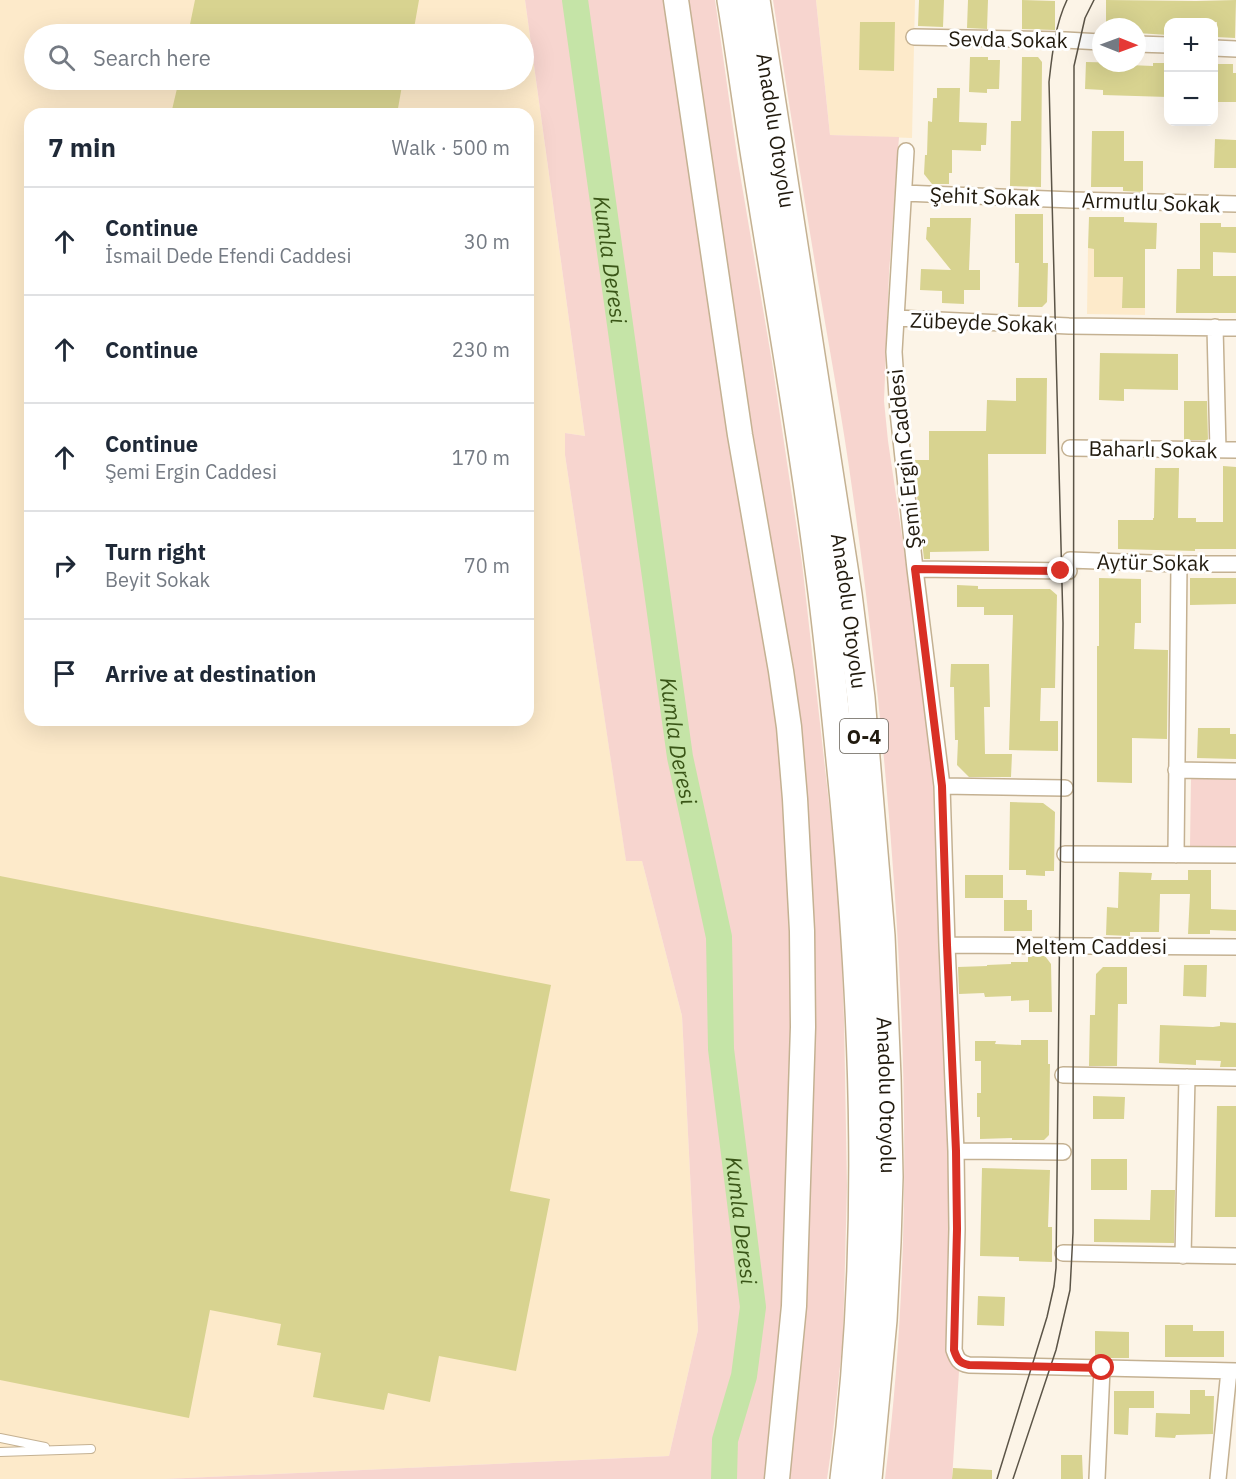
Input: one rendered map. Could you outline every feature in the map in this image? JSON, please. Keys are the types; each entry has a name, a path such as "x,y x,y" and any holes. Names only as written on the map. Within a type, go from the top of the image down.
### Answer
{"highway":[{"name":"Anadolu Otoyolu","path":"731,0 818,561 834,690 856,935 863,1100 863,1238 855,1371 844,1479"},
{"name":"Anadolu Otoyolu","path":"756,0 848,594 861,698 879,912 887,1077 888,1188 883,1320 868,1479"}],"main road":[{"path":"676,0 740,435 781,671 789,727 795,799 802,932 802,1039 794,1306 777,1479"}],"street":[{"name":"Sevda Sokak","path":"914,38 1092,42"},
{"path":"1146,44 1164,45"},
{"path":"1218,48 1236,49"},
{"name":"Şemi Ergin Caddesi","path":"906,151 894,352 915,569 942,786 956,1151 954,1350 956,1359 962,1364 969,1365 1102,1368"},
{"name":"Şehit Sokak","path":"904,193 1066,200"},
{"name":"Armutlu Sokak","path":"1066,200 1236,204"},
{"name":"Zübeyde Sokak","path":"896,318 1069,326 1236,328"},
{"path":"1215,327 1218,450"},
{"name":"Baharlı Sokak","path":"1070,448 1236,450"},
{"path":"1176,855 1179,564"},
{"name":"Aytür Sokak","path":"915,569 1236,564"},
{"path":"1176,770 1236,771"},
{"path":"942,786 1065,788"},
{"path":"1065,854 1236,855"},
{"name":"Meltem Caddesi","path":"947,945 1236,947"},
{"path":"1063,1075 1236,1078"},
{"path":"1183,1256 1187,1077"},
{"path":"956,1151 1063,1152"},
{"path":"1063,1253 1236,1256"},
{"path":"1097,1479 1102,1368 1232,1371 1218,1479"}],"lane":[{"path":"0,1438 61,1450"},
{"path":"0,1452 91,1449"}],"shaded area":[{"path":"0,0 525,0 528,24 24,24 24,90 534,90 534,65 585,436 565,433 565,455 626,860 642,861 682,1016 698,1330 669,1456 165,1479 0,1479"},
{"path":"525,0 664,0 772,679 784,797 792,966 791,1046 783,1274 775,1400 766,1479 165,1479 669,1456 698,1330 682,1016 642,861 626,861 565,455 565,433 585,436 534,65 534,24 528,24"},
{"path":"686,0 715,0 738,162 772,362 802,563 834,848 841,938 847,1186 843,1338 827,1479 788,1479 805,1303 814,1012 763,515"},
{"path":"773,0 816,0 830,135 899,137 889,273 884,401 935,785 950,1150 946,1352 959,1371 952,1479 885,1479 899,1330 904,1181 902,1031 890,833 877,688 853,495"},
{"path":"816,0 915,0 912,138 830,135"},
{"path":"1088,248 1145,249 1145,315 1087,314"},
{"path":"1191,778 1236,779 1236,846 1190,846"}],"building":[{"path":"195,0 419,0 415,24 190,24"},
{"path":"919,0 944,0 943,27 918,26"},
{"path":"968,0 988,0 987,29 967,28"},
{"path":"1022,0 1055,1 1055,30 1022,29"},
{"path":"1106,0 1236,0 1235,38 1218,37 1218,18 1164,18 1164,35 1146,34 1146,18 1106,18"},
{"path":"860,22 895,22 894,71 859,70"},
{"path":"970,57 1000,60 999,89 987,89 987,93 969,92"},
{"path":"1022,57 1038,57 1042,62 1041,187 1010,186 1011,121 1021,121"},
{"path":"1086,62 1092,62 1092,72 1146,72 1146,66 1164,63 1164,97 1103,95 1103,90 1085,89"},
{"path":"1218,64 1233,64 1233,73 1236,73 1236,102 1218,102"},
{"path":"937,88 960,88 959,122 987,123 986,145 981,145 981,151 952,150 952,173 949,173 949,184 932,184 924,174 928,121 932,122 933,98 937,98"},
{"path":"177,90 401,90 398,108 172,108"},
{"path":"1092,131 1124,131 1124,161 1143,161 1143,192 1123,191 1123,187 1091,187"},
{"path":"1215,139 1236,140 1236,168 1214,168"},
{"path":"1015,214 1043,214 1043,263 1048,263 1047,302 1042,307 1018,307 1019,263 1015,263"},
{"path":"1089,217 1124,217 1124,222 1157,223 1156,249 1145,249 1145,308 1122,308 1123,277 1094,277 1094,249 1088,248"},
{"path":"930,218 971,218 969,270 980,270 980,290 964,290 964,304 942,303 942,291 920,290 921,269 951,270 926,239"},
{"path":"1200,223 1221,223 1221,227 1236,227 1236,253 1213,252 1213,276 1236,276 1236,313 1176,313 1177,269 1200,269"},
{"path":"1100,353 1178,354 1178,390 1124,389 1124,401 1099,400"},
{"path":"1016,378 1047,378 1046,454 988,454 989,551 930,552 930,559 924,559 913,460 929,460 929,431 986,431 987,400 1016,401"},
{"path":"1184,401 1207,401 1208,440 1184,440"},
{"path":"1223,466 1236,467 1236,549 1195,549 1195,551 1118,549 1118,520 1153,520 1154,518 1155,468 1179,468 1178,518 1196,518 1196,522 1223,522"},
{"path":"1099,578 1141,579 1141,623 1135,623 1134,649 1168,650 1167,739 1132,738 1132,783 1097,782"},
{"path":"1190,578 1236,578 1236,604 1190,605"},
{"path":"957,585 978,586 978,589 1050,589 1057,595 1055,688 1041,688 1040,721 1058,721 1058,751 1009,750 1013,615 984,615 984,607 957,607"},
{"path":"951,664 989,664 990,707 984,707 985,754 1012,754 1011,777 969,777 957,765 958,740 955,740 954,687 950,687"},
{"path":"1198,728 1230,728 1230,734 1236,734 1236,759 1197,758"},
{"path":"1010,802 1043,803 1055,812 1054,871 1045,871 1045,876 1026,875 1026,870 1009,870"},
{"path":"1188,870 1211,870 1211,909 1236,910 1236,931 1210,930 1210,934 1188,934 1190,894 1160,894 1159,932 1130,932 1130,936 1106,935 1107,907 1118,908 1119,872 1152,873 1151,880 1188,880"},
{"path":"965,875 1003,875 1003,898 965,898"},
{"path":"0,876 551,985 510,1191 550,1199 516,1371 439,1356 430,1402 388,1393 384,1410 313,1397 321,1353 277,1345 281,1324 210,1310 189,1418 0,1380"},
{"path":"1004,900 1027,900 1027,910 1032,910 1032,931 1004,931"},
{"path":"1028,956 1045,956 1051,964 1052,1012 1029,1012 1029,1000 1011,1001 1011,996 985,997 984,993 959,994 958,967 1028,962"},
{"path":"1184,965 1207,965 1206,997 1183,996"},
{"path":"1103,967 1127,967 1127,1004 1118,1004 1117,1066 1089,1066 1090,1015 1095,1015 1096,974"},
{"path":"1220,1022 1236,1023 1236,1067 1220,1067 1221,1061 1196,1060 1196,1065 1159,1063 1160,1025 1213,1027 1220,1026"},
{"path":"1021,1040 1048,1040 1049,1135 1044,1140 980,1139 977,1093 981,1093 981,1061 975,1061 975,1041 996,1041 995,1044 1021,1045"},
{"path":"1093,1096 1125,1097 1124,1119 1093,1119"},
{"path":"1217,1106 1236,1106 1236,1217 1215,1217"},
{"path":"1091,1159 1127,1159 1127,1190 1091,1190"},
{"path":"982,1168 1050,1170 1048,1227 1052,1227 1052,1262 1019,1261 1019,1257 980,1256"},
{"path":"1151,1190 1175,1190 1174,1243 1094,1242 1094,1219 1150,1220"},
{"path":"978,1296 1005,1297 1004,1326 977,1325"},
{"path":"1165,1325 1193,1325 1193,1331 1224,1331 1224,1357 1165,1357"},
{"path":"1095,1331 1129,1332 1129,1358 1095,1358"},
{"path":"1190,1390 1205,1390 1205,1396 1214,1396 1213,1434 1176,1435 1175,1438 1155,1437 1156,1413 1190,1414"},
{"path":"1114,1391 1154,1391 1154,1408 1129,1408 1128,1435 1114,1434"},
{"path":"1061,1455 1082,1455 1083,1479 1061,1479"},
{"path":"953,1468 992,1470 992,1479 952,1479"}],"waterway":[{"name":"Kumla Deresi","path":"575,0 680,757 719,937 721,1049 753,1307 744,1376 725,1440 724,1479"}],"tram line":[{"path":"997,1479 1047,1317 1056,1268 1063,623 1049,82 1057,30 1067,0"},
{"path":"1013,1479 1056,1350 1070,1290 1073,1233 1074,66 1085,18 1094,0"}],"route":[{"path":"1061,571 915,569 942,786 956,1151 954,1350 956,1359 962,1364 969,1365 1102,1368"}]}
